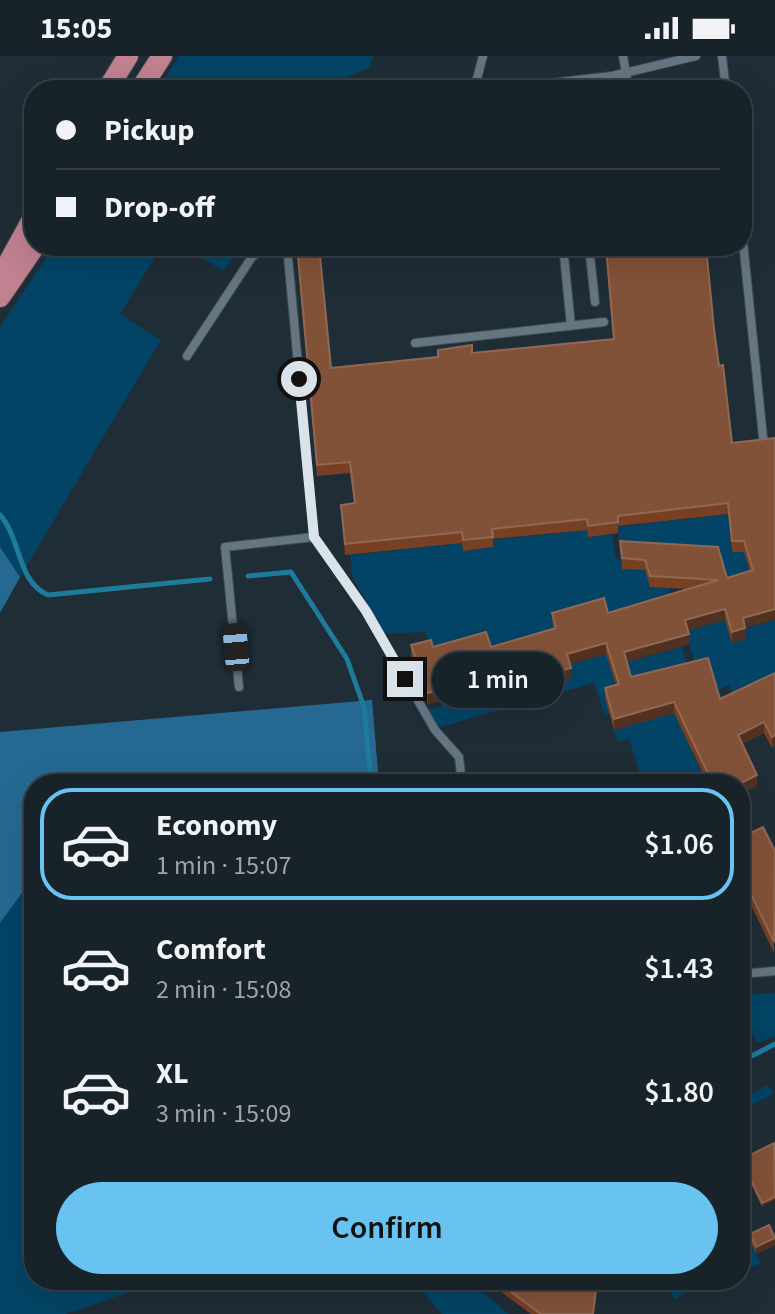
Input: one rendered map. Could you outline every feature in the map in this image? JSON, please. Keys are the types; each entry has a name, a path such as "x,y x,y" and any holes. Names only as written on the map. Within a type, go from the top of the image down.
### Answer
{"main road":[{"path":"113,80 128,56"},
{"path":"146,80 162,56"},
{"path":"0,278 24,234"},
{"path":"0,297 28,256"}],"lane":[{"path":"477,80 483,56"},
{"path":"623,56 628,80"},
{"path":"571,80 627,73 696,56"},
{"path":"722,56 725,80"},
{"path":"187,356 253,256"},
{"path":"288,256 314,537 341,574 435,730 459,757 461,774"},
{"path":"564,256 571,326"},
{"path":"590,256 595,302"},
{"path":"744,256 763,437"},
{"path":"415,343 604,322"},
{"path":"239,687 225,547 314,537"},
{"path":"341,574 352,573"},
{"path":"750,973 775,971"}],"shaded area":[{"path":"179,56 373,56 369,68 340,80 163,80"},
{"path":"47,256 156,256 120,314 161,340 20,577 0,547 0,327"},
{"path":"199,256 234,256 223,271"},
{"path":"728,514 731,552 744,552 753,581 727,589 621,552 618,527"},
{"path":"587,530 588,536 612,534 615,558 621,559 622,568 645,570 650,587 669,588 674,604 556,639 433,658 425,632 384,634 353,578 350,555 462,543 463,551 493,547 492,540"},
{"path":"0,547 20,577 0,613"},
{"path":"725,620 732,642 743,629 775,620 775,683 735,701 729,685 714,692 698,672 685,631"},
{"path":"682,647 690,674 605,698 610,714 605,715 594,683 440,727 426,710 446,705 445,699 489,688 507,695 567,665 606,654 624,663"},
{"path":"372,700 378,774 24,774 24,891 0,923 0,732"},
{"path":"702,705 681,728 703,774 640,774 629,739 618,742 614,730"},
{"path":"24,891 24,1290 135,1290 66,1314 0,1314 0,923"},
{"path":"775,993 775,1037 756,1043 750,1028 750,995"},
{"path":"768,1085 774,1094 750,1105 750,1095"},
{"path":"750,1240 761,1264 750,1267"},
{"path":"421,1290 480,1290 509,1314 442,1314"},
{"path":"670,1290 690,1290 674,1299"}],"building":[{"path":"298,256 320,256 331,368 438,357 438,350 472,345 472,353 614,339 607,256 707,256 714,329 719,366 723,365 732,443 775,438 775,609 743,618 745,628 732,632 725,609 685,620 689,634 624,652 631,677 708,658 720,699 775,673 775,735 772,737 764,722 738,735 757,775 750,778 750,774 708,774 674,702 614,719 605,688 619,684 606,643 567,654 571,668 507,684 510,693 495,697 489,677 428,693 411,645 431,640 433,647 486,632 491,647 556,628 552,613 604,598 608,613 718,580 650,576 645,560 622,558 620,541 718,547 727,578 753,570 744,541 732,541 728,503 618,516 618,522 588,526 587,519 492,529 493,537 463,540 462,532 345,544 341,505 355,503 350,462 317,465"},
{"path":"763,827 775,851 774,942 750,892 750,833"},
{"path":"774,1143 775,1197 762,1203 750,1183 750,1155"},
{"path":"769,1225 775,1238 756,1247 750,1234"},
{"path":"508,1290 596,1290 593,1314 541,1314"}],"waterway":[{"path":"0,515 12,535 30,580 48,595 210,579"},
{"path":"248,576 291,572 347,659 364,707 370,774"},
{"path":"750,1057 775,1044"}],"route":[{"path":"299,379 314,537 366,611 405,679"}]}
